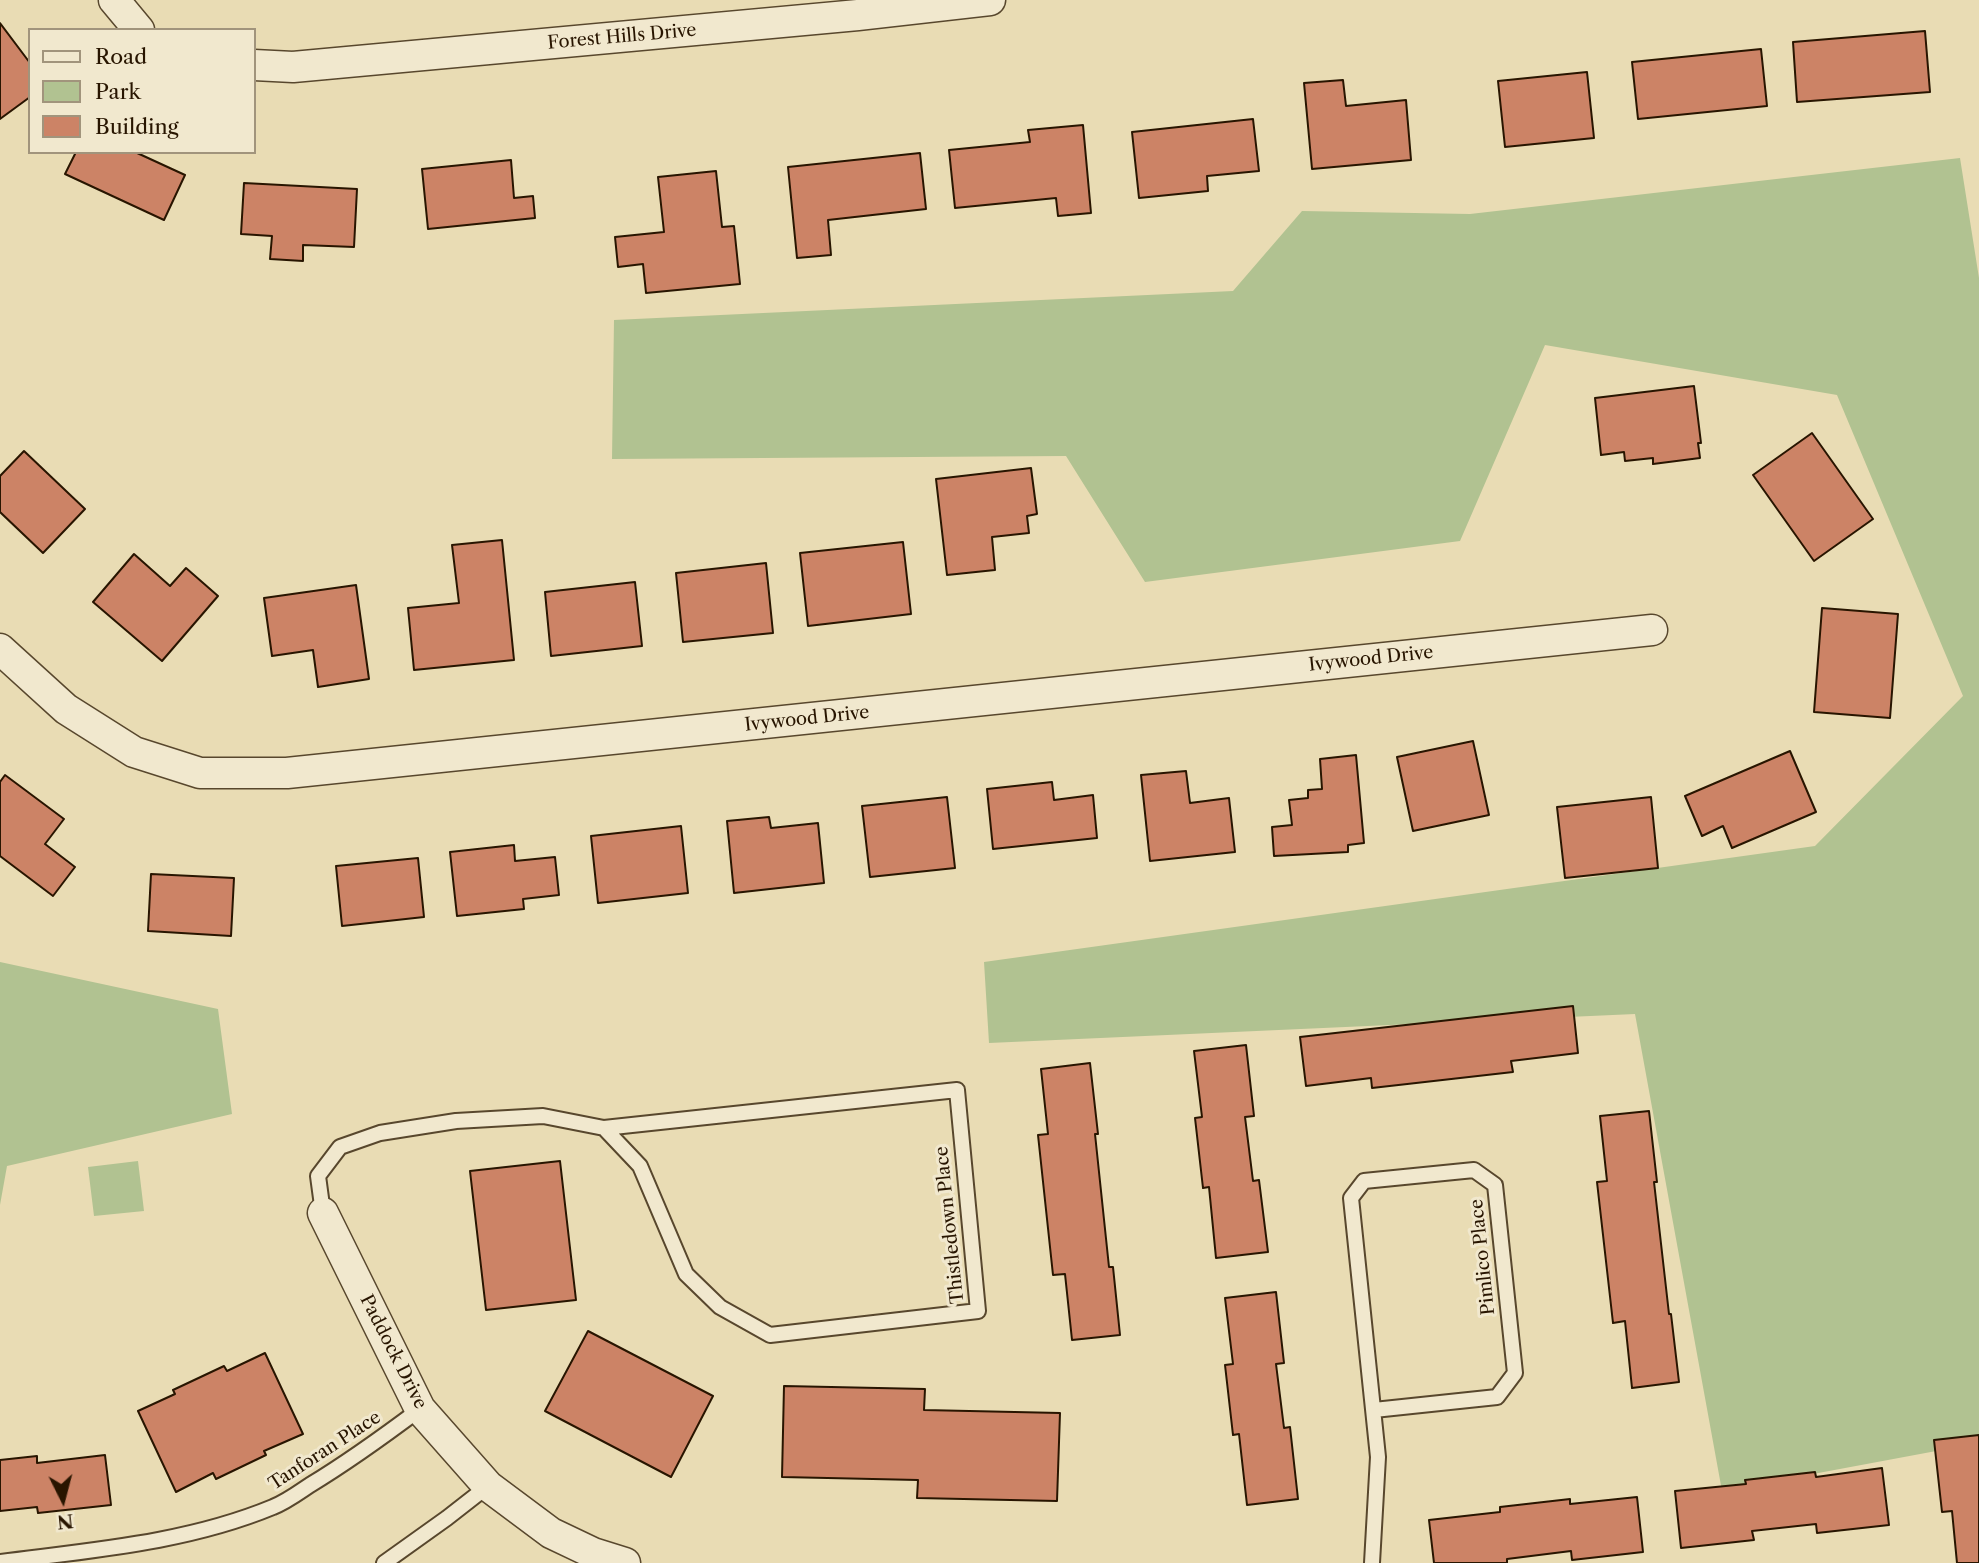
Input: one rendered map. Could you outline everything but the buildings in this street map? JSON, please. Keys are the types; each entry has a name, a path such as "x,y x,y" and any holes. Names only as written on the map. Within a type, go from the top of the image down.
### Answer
{"street":[{"path":"114,0 137,28"},
{"name":"Forest Hills Drive","path":"256,65 293,67 858,8 990,0"},
{"name":"Ivywood Drive","path":"0,649 66,709 134,752 201,773 287,773 1652,630"},
{"name":"Paddock Drive","path":"323,1213 421,1409 488,1486 551,1533 593,1553 625,1563"}],"lane":[{"name":"Thistledown Place","path":"323,1213 318,1176 340,1146 380,1133 456,1121 543,1116 604,1128 957,1090 978,1311 770,1335 720,1307 686,1274 640,1166 604,1128"},
{"name":"Pimlico Place","path":"1372,1563 1378,1457 1351,1198 1364,1181 1474,1170 1495,1185 1515,1373 1496,1397 1374,1410"},
{"name":"Tanforan Place","path":"0,1562 127,1546 184,1535 276,1506 371,1446 421,1409"},
{"path":"384,1563 488,1486"}],"green space":[{"path":"1960,158 1979,278 1979,1443 1722,1491 1635,1014 989,1043 984,962 1815,846 1963,696 1837,395 1545,345 1460,541 1145,582 1066,456 612,459 614,320 1233,291 1302,211 1470,214"},
{"path":"0,962 218,1009 232,1114 7,1166 0,1205"},
{"path":"138,1161 144,1211 94,1216 88,1167"}]}
